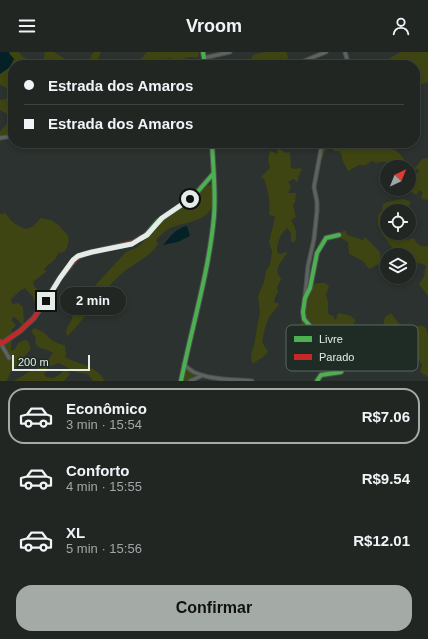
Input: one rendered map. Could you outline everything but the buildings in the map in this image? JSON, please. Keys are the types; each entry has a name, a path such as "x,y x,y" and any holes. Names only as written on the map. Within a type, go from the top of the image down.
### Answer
{"street":[{"path":"203,52 204,58 230,52"},
{"path":"306,60 326,52"},
{"path":"181,381 206,271 211,235 215,205 212,148"},
{"path":"309,325 304,319 303,312 308,266 313,243 317,211 314,187 315,175 322,148"},
{"path":"9,358 1,343 20,331 34,318 60,278 76,258 84,254 132,244 144,238 158,221 193,197 213,174"},
{"path":"305,298 310,288 317,253 326,238 339,235"},
{"path":"184,364 191,371 201,376 252,381"},
{"path":"317,381 321,375 337,374 341,371"},
{"path":"190,381 201,376"}],"green space":[{"path":"9,52 19,52 28,60 8,60 8,93 5,87 0,85 0,70"},
{"path":"45,52 54,52 68,60 44,60"},
{"path":"94,52 101,52 98,58 101,60 80,60 89,59"},
{"path":"147,52 199,52 198,58 190,57 180,60 168,58 164,60 140,60"},
{"path":"265,52 286,52 288,57 287,60 281,58 281,60 251,60 253,55"},
{"path":"401,52 428,52 428,82 420,84 420,60 386,60"},
{"path":"8,96 8,120 7,114 0,110 0,100 6,99"},
{"path":"8,120 8,137 5,137 0,141 0,132"},
{"path":"278,148 286,153 290,153 291,168 302,169 298,182 293,179 288,182 291,186 288,193 296,193 295,202 293,205 296,217 291,220 295,228 296,237 294,243 291,241 291,233 287,228 279,239 277,252 280,254 287,253 280,263 277,272 281,280 277,287 278,292 274,300 275,303 278,303 279,305 269,317 265,328 262,342 268,352 252,364 251,354 254,346 260,313 258,296 271,259 272,251 269,242 275,218 274,216 269,215 270,206 268,192 264,179 261,177 270,168 268,159 270,151 277,154"},
{"path":"323,148 329,148 325,151 319,168"},
{"path":"331,148 387,148 399,153 404,160 380,160 380,162 376,163 372,161 366,165 359,165 348,171 341,153 334,151"},
{"path":"428,158 428,200 422,199 421,197 423,193 420,190 416,195 416,173 418,173 419,170 416,169 416,166 422,159"},
{"path":"213,184 216,187 212,206 208,213 203,217 165,231 156,240 158,244 150,254 125,271 113,282 68,336 66,331 72,317 74,294 76,291 78,289 86,292 90,291 126,252 138,247 163,220 204,186"},
{"path":"403,199 411,202 410,204 383,204 390,201"},
{"path":"380,212 380,230 378,225 378,215"},
{"path":"6,213 14,223 26,229 32,227 41,218 51,220 60,226 68,235 69,240 64,252 58,253 55,259 45,268 44,270 47,271 33,282 34,286 46,298 40,305 35,303 33,297 25,288 11,299 12,304 18,303 23,307 24,324 22,325 15,317 12,318 12,321 16,325 12,329 11,351 15,349 18,343 25,340 28,341 31,349 10,373 7,381 0,381 0,214"},
{"path":"343,231 346,231 347,235 363,240 365,237 380,252 380,264 369,269 363,261 349,254 348,242 341,238 340,235"},
{"path":"387,240 415,240 421,246 428,246 428,296 419,284 424,277 426,266 416,263 416,248 393,248"},
{"path":"325,283 329,286 326,295 328,302 328,314 333,316 336,321 339,313 351,316 355,320 353,323 354,325 300,325 304,316 306,297 310,288 315,284"},
{"path":"391,313 400,325 383,325 385,317"},
{"path":"418,326 423,326 426,328 428,335 428,377 420,372 422,365 419,360"},
{"path":"34,328 43,332 53,341 65,346 65,357 92,368 105,381 93,381 88,374 75,372 59,363 48,367 44,375 52,378 59,375 63,371 68,371 70,374 64,381 14,381 32,370 36,371 53,353 40,348 35,343 36,338 31,331"},
{"path":"186,368 196,376 187,381 182,381"}],"water":[{"path":"0,52 10,52 9,53 14,59 8,60 8,68 0,74"},
{"path":"187,226 190,236 178,242 163,245 176,231"}],"traffic: fast":[{"path":"203,52 204,60"},
{"path":"181,381 212,237 215,198 212,148"},
{"path":"146,235 158,221 193,197 213,174"},
{"path":"309,325 304,319 303,312 305,298 310,288 317,253 326,238 339,235"},
{"path":"317,381 321,375 342,371"}],"traffic: jam":[{"path":"0,342 1,344 20,331 34,318 60,278 76,258 84,254 132,243 146,235"}],"route":[{"path":"46,301 60,278 73,260 78,256 132,244 144,238 158,221 190,199"}]}
